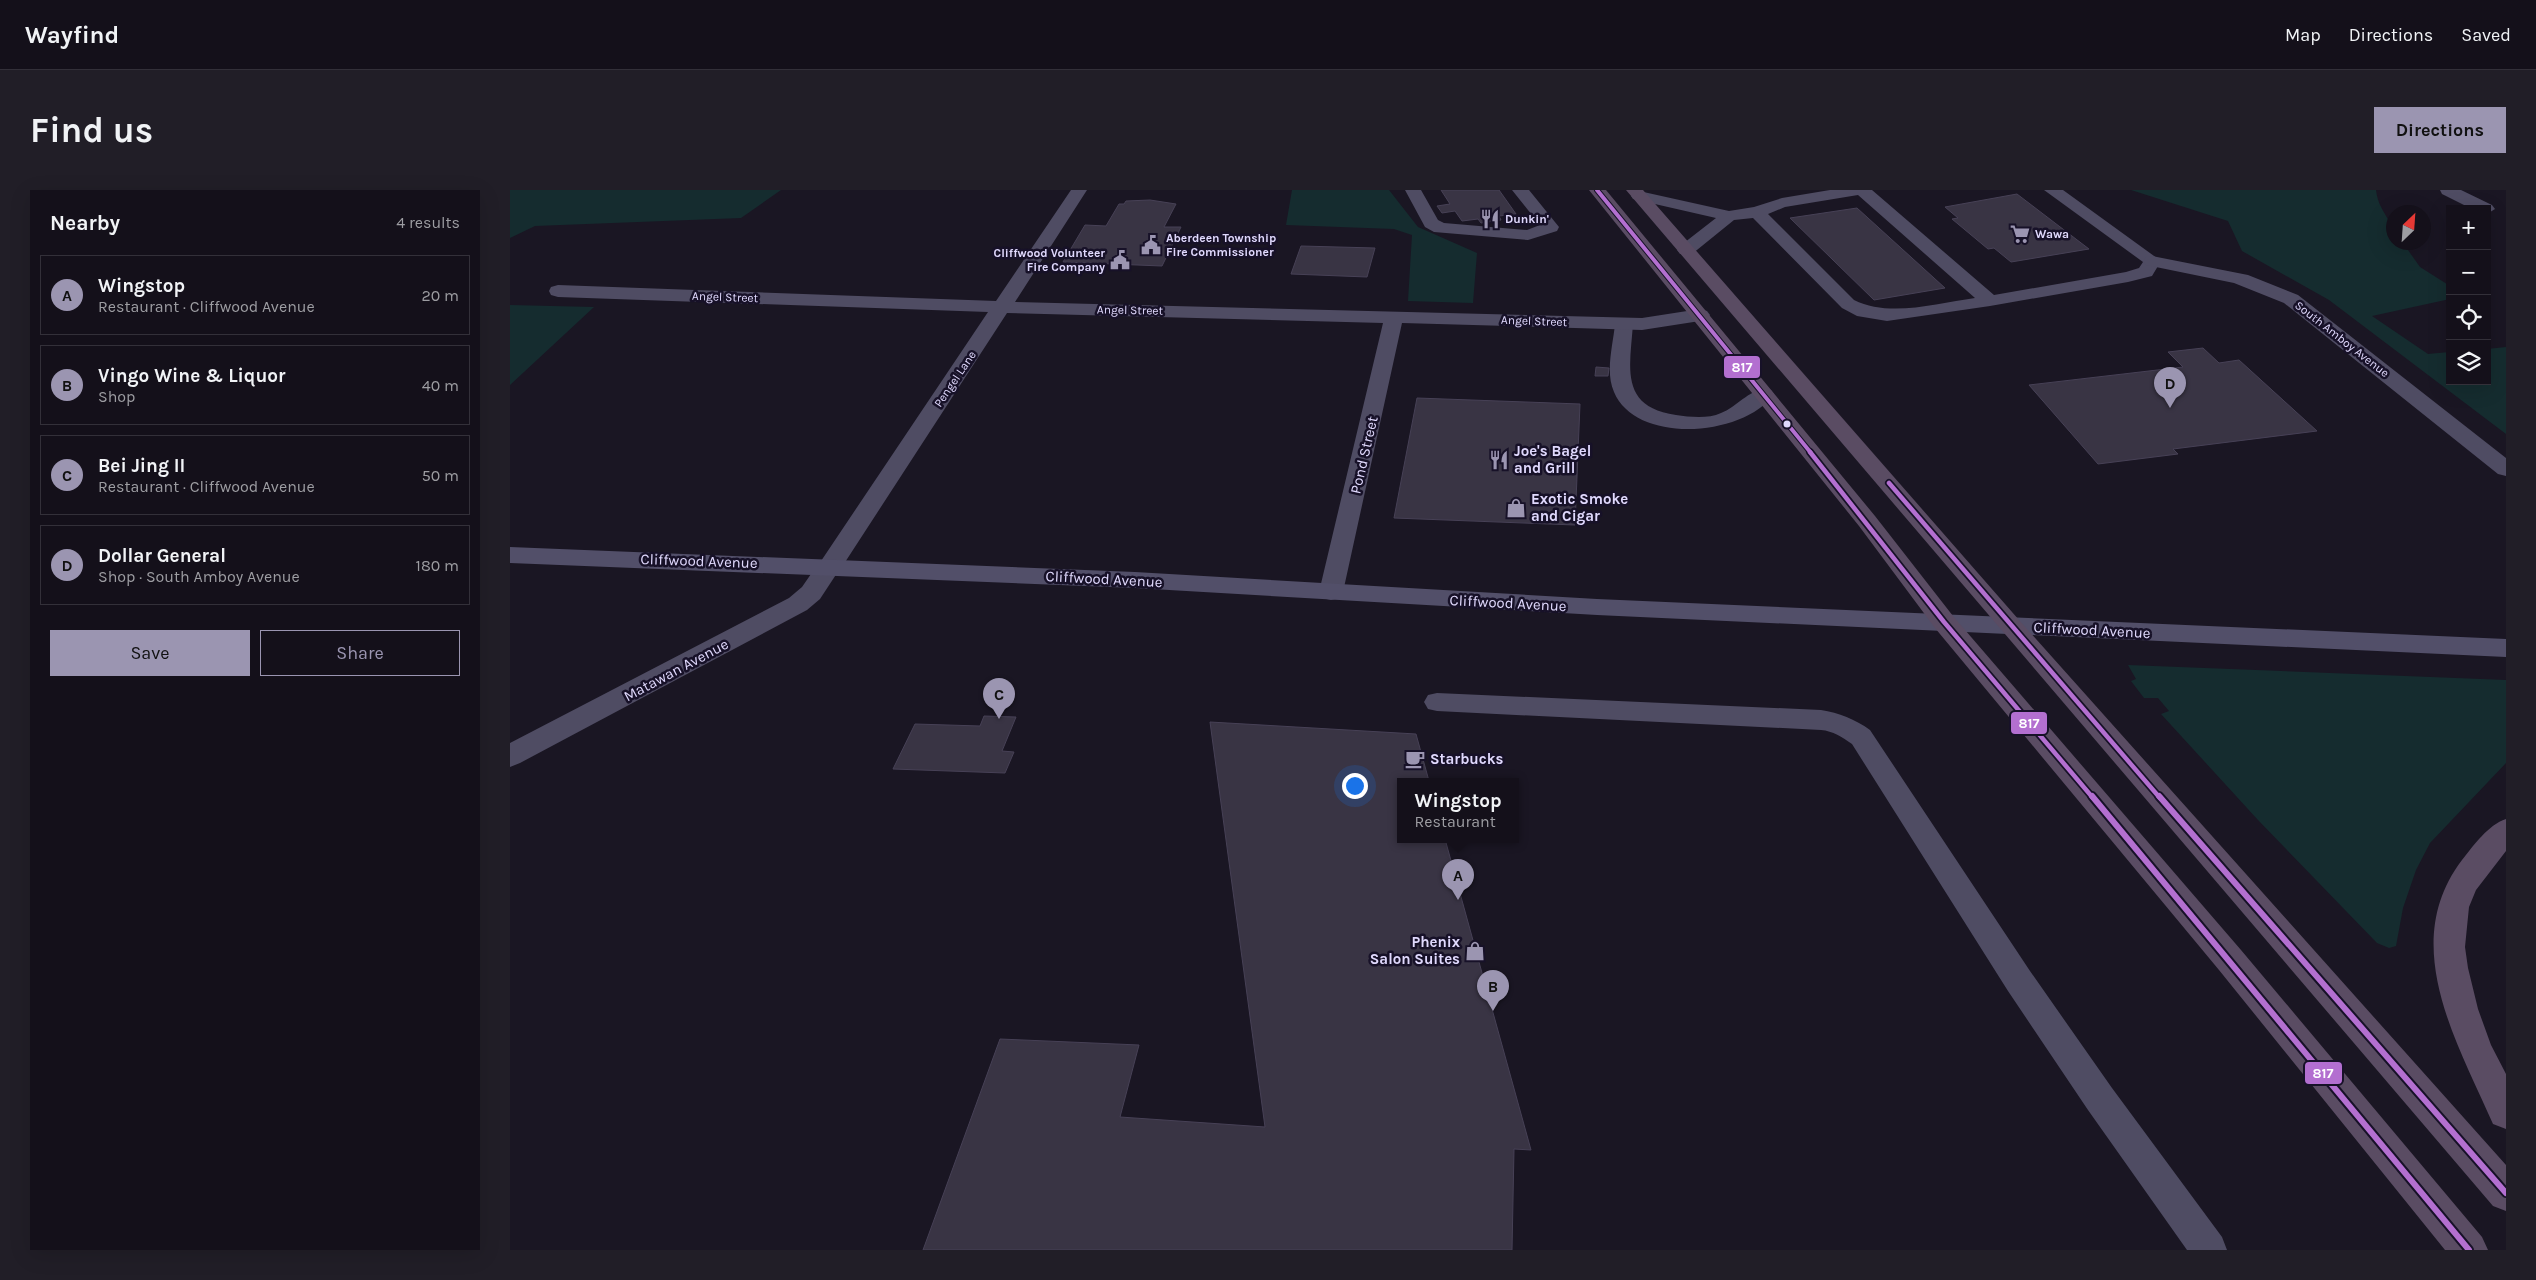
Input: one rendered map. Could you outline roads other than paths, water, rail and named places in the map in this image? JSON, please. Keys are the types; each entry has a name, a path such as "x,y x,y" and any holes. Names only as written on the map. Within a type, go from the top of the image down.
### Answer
{"highway":[{"path":"1597,190 1867,521 1944,622 2230,960 2469,1250"},
{"path":"1637,193 2010,626 2506,1193"},
{"path":"2506,831 2475,865 2460,888 2452,915 2449,946 2459,999 2475,1046 2506,1112"}],"main road":[{"name":"Cliffwood Avenue","path":"510,555 1135,580 1604,608 2506,648"}],"street":[{"name":"Pengel Lane","path":"829,567 1079,190"},
{"path":"2448,190 2479,205"},
{"name":"South Amboy Avenue","path":"2152,261 2227,276 2270,289 2291,299 2506,470"},
{"name":"Angel Street","path":"558,291 1002,308 1624,324 1659,322 1700,315"},
{"name":"Pond Street","path":"1331,592 1394,317"},
{"name":"Matawan Avenue","path":"510,756 798,604 811,593 829,567"}],"lane":[{"path":"1413,190 1432,223 1440,228 1528,235 1550,227 1520,190"},
{"path":"1862,190 1990,301"},
{"path":"1757,212 1856,309 1876,315 1990,301 2146,272 2152,261 2052,190"},
{"path":"1637,193 1692,209 1729,216 1757,212 1782,203 1847,191"},
{"path":"1686,250 1729,216"},
{"path":"1624,324 1621,376 1623,392 1635,407 1645,413 1682,423 1714,421 1731,416 1764,394"},
{"path":"1437,702 1822,720 1837,722 1850,729 1861,737 2019,981 2209,1250"}],"place":[{"name":"Dunkin'","path":"1490,219"},
{"name":"Wawa","path":"2020,234"},
{"name":"Aberdeen Township Fire Commissioner","path":"1151,245"},
{"name":"Cliffwood Volunteer Fire Company","path":"1120,260"},
{"name":"Dollar General","path":"2170,408"},
{"name":"Joe's Bagel and Grill","path":"1499,460"},
{"name":"Exotic Smoke and Cigar","path":"1516,508"},
{"name":"Bei Jing II","path":"999,719"},
{"name":"Starbucks","path":"1415,759"},
{"name":"Wingstop","path":"1458,900"},
{"name":"Phenix Salon Suites","path":"1475,951"},
{"name":"Vingo Wine & Liquor","path":"1493,1011"}]}
